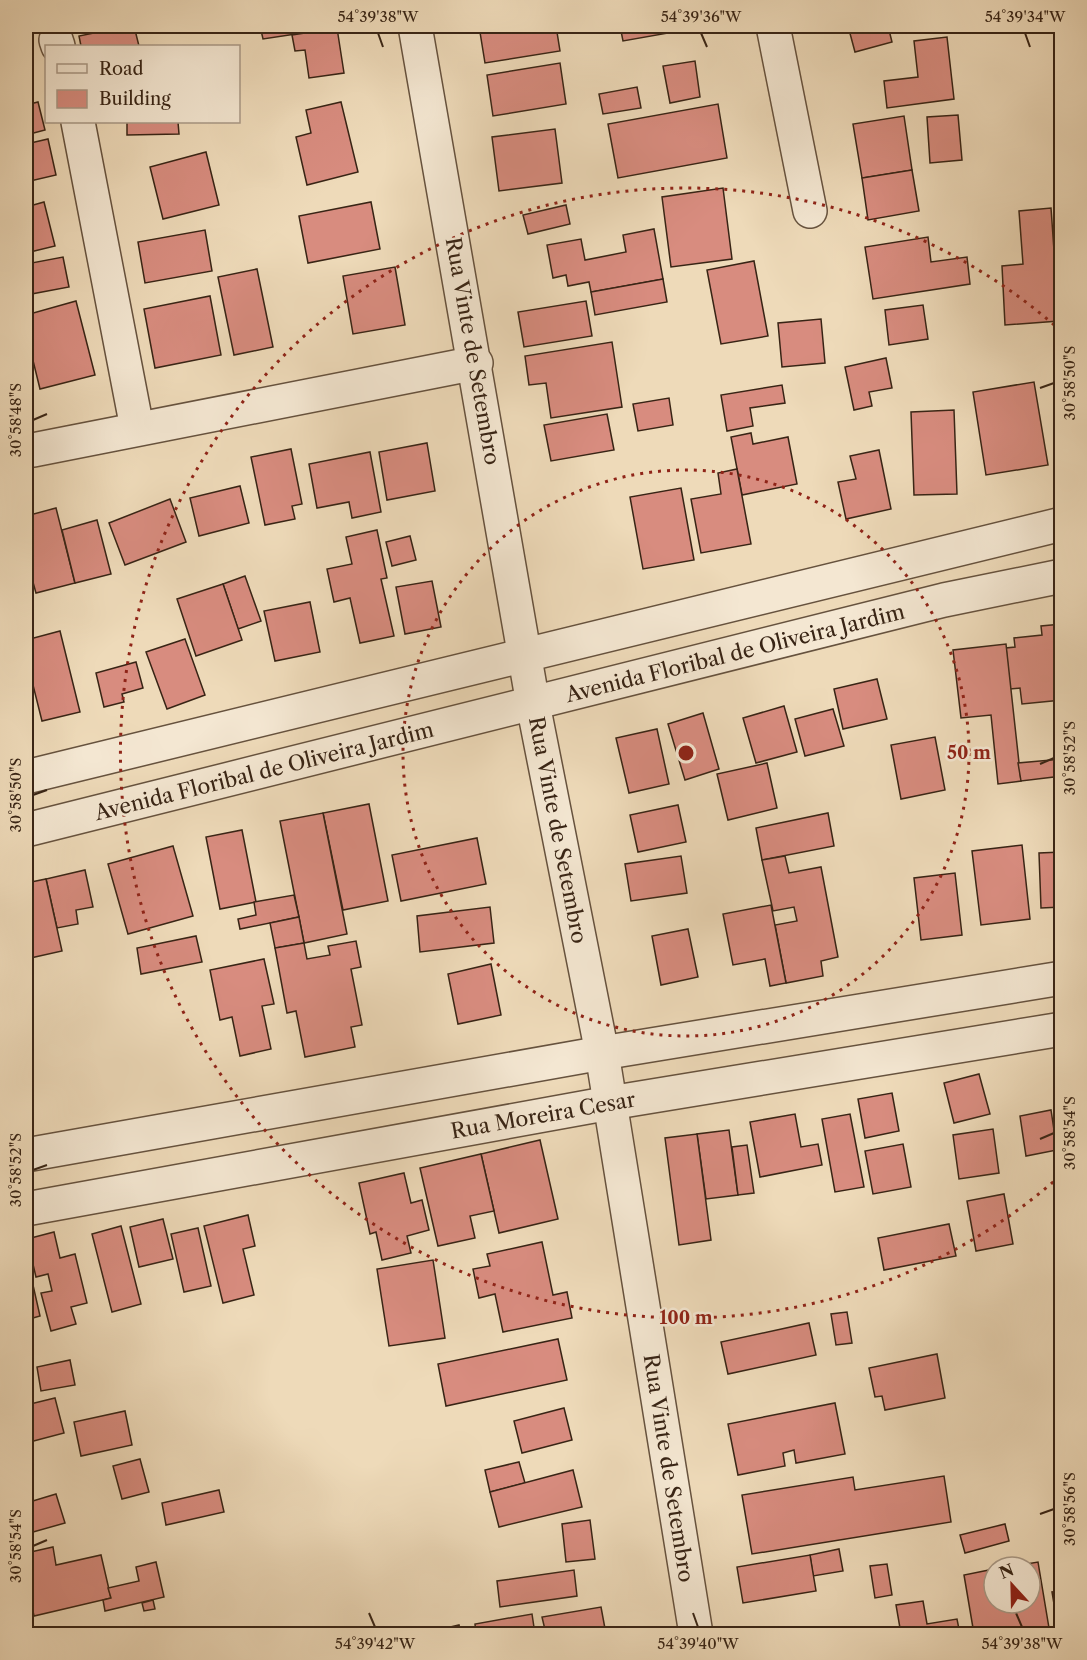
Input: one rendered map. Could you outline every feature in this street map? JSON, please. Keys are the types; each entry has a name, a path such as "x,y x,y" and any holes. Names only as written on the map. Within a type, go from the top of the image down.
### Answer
{"street":[{"name":"Rua Vinte de Setembro","path":"415,26 476,363 533,704 602,1053 696,1635"},
{"path":"773,26 810,210"},
{"path":"78,123 137,428"},
{"path":"33,450 476,363"},
{"path":"26,777 1062,524"},
{"path":"935,555 944,600"},
{"name":"Avenida Floribal de Oliveira Jardim","path":"26,830 944,600 1062,576"},
{"path":"183,738 194,789"},
{"path":"26,1155 602,1053 1062,978"},
{"name":"Rua Moreira Cesar","path":"26,1209 610,1103 1062,1029"}],"building":[{"path":"134,26 139,45 81,45 79,36"},
{"path":"260,26 342,26 342,27 263,39"},
{"path":"479,26 556,26 560,51 485,63"},
{"path":"620,26 690,26 691,29 623,41"},
{"path":"848,26 888,26 892,42 855,52"},
{"path":"944,26 960,26 960,28 944,30"},
{"path":"337,28 344,73 309,78 305,50 295,51 292,35"},
{"path":"947,37 954,99 887,108 884,81 918,77 914,41"},
{"path":"695,61 700,97 670,103 663,66"},
{"path":"560,63 566,104 493,116 487,75"},
{"path":"637,87 641,108 603,114 599,94"},
{"path":"38,102 45,130 26,135 26,105"},
{"path":"341,102 358,172 307,185 296,137 311,133 306,110"},
{"path":"718,104 727,158 618,178 608,124"},
{"path":"958,115 962,160 930,163 927,117"},
{"path":"904,116 912,170 862,178 853,124"},
{"path":"127,123 178,123 179,134 127,135"},
{"path":"555,129 562,183 499,191 492,137"},
{"path":"48,139 56,175 30,181 33,193 26,194 26,144"},
{"path":"206,152 219,205 163,219 150,167"},
{"path":"912,170 919,211 868,220 862,178"},
{"path":"723,188 732,259 671,267 662,197"},
{"path":"44,202 55,246 26,253 26,207"},
{"path":"371,202 380,249 308,263 299,216"},
{"path":"566,205 570,224 528,234 523,215"},
{"path":"1051,208 1059,321 1005,325 1002,266 1023,264 1019,211"},
{"path":"654,229 663,279 591,292 589,282 568,286 566,275 553,278 547,245 581,239 585,260 626,252 623,235"},
{"path":"205,230 212,271 145,283 138,242"},
{"path":"928,237 931,262 967,257 970,284 873,299 865,247"},
{"path":"63,257 69,287 26,295 26,264"},
{"path":"754,261 768,336 721,344 707,270"},
{"path":"395,267 405,325 353,334 343,276"},
{"path":"257,269 273,347 234,355 218,277"},
{"path":"663,279 667,302 595,315 591,292"},
{"path":"210,296 221,355 155,368 144,309"},
{"path":"76,301 95,375 40,389 26,332 26,315"},
{"path":"586,301 592,336 524,347 518,312"},
{"path":"923,305 928,339 889,345 885,310"},
{"path":"821,319 825,363 782,367 778,323"},
{"path":"612,342 622,407 551,418 546,383 529,385 525,356"},
{"path":"886,358 892,388 869,392 872,406 854,410 845,367"},
{"path":"1034,382 1048,465 986,475 973,392"},
{"path":"782,385 785,403 750,408 753,426 727,431 721,395"},
{"path":"669,398 673,425 638,431 633,404"},
{"path":"954,410 957,494 914,495 911,412"},
{"path":"607,414 614,450 551,461 544,425"},
{"path":"751,433 753,444 788,437 797,484 742,495 731,437"},
{"path":"427,443 435,491 387,500 379,452"},
{"path":"291,449 302,504 292,506 295,519 265,525 251,457"},
{"path":"879,450 891,509 846,519 838,482 856,479 850,456"},
{"path":"370,452 381,512 352,518 349,502 317,508 309,464"},
{"path":"737,469 751,544 701,553 691,499 721,494 718,473"},
{"path":"240,486 249,523 199,536 190,498"},
{"path":"681,488 694,560 643,569 630,497"},
{"path":"170,499 186,542 125,565 109,523"},
{"path":"56,508 75,583 36,593 31,575 26,577 26,516"},
{"path":"97,520 111,574 75,583 62,530"},
{"path":"377,530 387,578 381,579 394,636 360,643 350,598 334,602 327,569 352,564 346,537"},
{"path":"410,536 416,560 392,566 386,542"},
{"path":"245,576 261,621 238,629 223,584"},
{"path":"432,581 441,627 405,634 396,587"},
{"path":"223,584 242,640 196,656 177,599"},
{"path":"310,602 320,652 275,661 264,611"},
{"path":"1062,624 1062,700 1022,704 1020,688 1010,689 1006,648 1015,647 1014,638 1042,635 1041,626"},
{"path":"60,631 80,712 42,721 32,681 26,682 26,640"},
{"path":"185,639 205,695 167,709 146,652"},
{"path":"1006,644 1021,781 998,784 991,715 961,718 953,650"},
{"path":"136,662 143,688 122,694 124,702 104,707 96,673"},
{"path":"877,679 887,719 843,729 834,689"},
{"path":"784,706 797,752 756,763 743,718"},
{"path":"833,709 844,746 805,756 795,719"},
{"path":"703,713 719,769 685,780 668,724"},
{"path":"657,729 669,784 629,793 616,738"},
{"path":"935,737 945,790 901,799 891,745"},
{"path":"1062,759 1062,776 1021,781 1018,763"},
{"path":"767,763 777,808 728,820 717,774"},
{"path":"369,804 388,901 343,910 323,813"},
{"path":"678,805 686,842 638,852 630,815"},
{"path":"323,813 347,934 304,943 280,821"},
{"path":"828,813 834,846 762,860 756,828"},
{"path":"242,830 256,902 220,909 206,837"},
{"path":"477,838 486,884 401,901 392,855"},
{"path":"1022,845 1030,919 981,925 972,851"},
{"path":"173,846 193,916 128,934 108,864"},
{"path":"1062,852 1062,907 1041,908 1039,853"},
{"path":"681,856 687,893 631,901 625,864"},
{"path":"785,856 789,873 821,867 838,957 821,961 823,976 786,983 775,925 797,921 794,907 773,911 762,860"},
{"path":"85,870 93,907 76,910 78,924 57,928 46,879"},
{"path":"955,873 962,935 921,940 914,878"},
{"path":"46,879 62,951 26,959 26,883"},
{"path":"294,895 299,917 240,929 238,919 256,915 254,902"},
{"path":"771,905 786,983 770,986 765,959 733,965 723,914"},
{"path":"490,907 494,943 420,952 417,916"},
{"path":"299,917 304,943 275,948 270,923"},
{"path":"688,929 698,977 661,985 652,936"},
{"path":"196,936 202,962 141,974 137,948"},
{"path":"356,941 361,967 351,969 362,1025 351,1027 355,1047 305,1057 296,1011 287,1013 275,948 304,943 307,959 330,955 328,946"},
{"path":"264,959 274,1004 262,1006 271,1049 240,1056 232,1017 220,1020 210,970"},
{"path":"491,964 501,1015 458,1024 448,974"},
{"path":"979,1074 990,1114 954,1123 944,1083"},
{"path":"892,1093 899,1131 865,1138 858,1099"},
{"path":"1051,1110 1057,1150 1026,1156 1020,1116"},
{"path":"795,1114 801,1147 818,1144 822,1165 760,1177 750,1122"},
{"path":"850,1114 864,1187 835,1192 822,1119"},
{"path":"993,1129 999,1173 959,1179 953,1135"},
{"path":"729,1130 738,1195 706,1199 697,1134"},
{"path":"697,1134 711,1240 679,1245 665,1138"},
{"path":"540,1140 558,1219 499,1233 481,1154"},
{"path":"903,1144 911,1187 873,1194 865,1151"},
{"path":"747,1145 754,1193 738,1195 732,1147"},
{"path":"481,1154 494,1211 470,1216 475,1238 438,1246 420,1168"},
{"path":"404,1173 411,1203 422,1200 429,1230 407,1236 411,1253 382,1260 376,1232 370,1234 359,1183"},
{"path":"1004,1194 1013,1244 976,1251 967,1201"},
{"path":"248,1215 255,1246 243,1249 254,1295 223,1303 204,1226"},
{"path":"163,1219 173,1259 139,1267 130,1227"},
{"path":"949,1224 956,1256 884,1270 878,1238"},
{"path":"121,1226 141,1304 112,1312 92,1234"},
{"path":"198,1228 211,1286 184,1292 171,1234"},
{"path":"54,1232 60,1258 75,1254 87,1303 71,1307 76,1324 51,1331 41,1293 52,1291 48,1274 36,1277 27,1239"},
{"path":"542,1242 553,1295 567,1292 572,1318 503,1332 495,1294 479,1298 473,1269 490,1266 487,1254"},
{"path":"26,1254 40,1316 26,1320"},
{"path":"433,1260 445,1338 389,1346 377,1269"},
{"path":"847,1312 852,1343 836,1345 831,1314"},
{"path":"809,1323 816,1355 728,1374 721,1342"},
{"path":"558,1339 567,1380 446,1406 438,1364"},
{"path":"937,1354 945,1398 885,1410 882,1396 875,1397 869,1368"},
{"path":"70,1360 75,1385 41,1391 37,1367"},
{"path":"55,1398 64,1433 26,1443 26,1405"},
{"path":"835,1403 845,1454 796,1463 794,1450 783,1453 785,1466 738,1475 728,1424"},
{"path":"564,1408 572,1440 522,1453 514,1421"},
{"path":"125,1411 132,1445 81,1456 74,1422"},
{"path":"140,1459 149,1492 122,1499 113,1466"},
{"path":"519,1462 525,1483 490,1492 485,1470"},
{"path":"573,1470 582,1507 499,1527 490,1492"},
{"path":"944,1476 951,1522 752,1554 742,1495 853,1477 855,1490"},
{"path":"219,1490 224,1512 166,1525 162,1503"},
{"path":"56,1494 65,1523 26,1534 26,1503"},
{"path":"590,1520 595,1559 566,1562 562,1524"},
{"path":"1005,1524 1009,1541 965,1553 960,1535"},
{"path":"53,1547 56,1565 101,1555 111,1598 34,1616 26,1578 26,1553"},
{"path":"839,1549 843,1571 813,1576 810,1555"},
{"path":"810,1555 816,1591 743,1603 737,1567"},
{"path":"156,1562 164,1597 105,1611 103,1600 111,1598 108,1588 139,1581 136,1567"},
{"path":"887,1564 892,1595 875,1598 870,1566"},
{"path":"574,1570 577,1596 500,1607 497,1581"},
{"path":"982,1571 982,1615 1042,1615 1042,1586 1050,1634 974,1634 964,1575"},
{"path":"1062,1591 1062,1634 1059,1634 1052,1592"},
{"path":"153,1600 155,1609 144,1611 142,1603"},
{"path":"923,1601 927,1624 957,1619 960,1634 901,1634 896,1605"},
{"path":"601,1607 606,1634 546,1634 542,1617"},
{"path":"532,1614 535,1634 476,1634 475,1624"},
{"path":"459,1625 461,1634 421,1634"},
{"path":"113,1631 114,1634 96,1634"}]}
